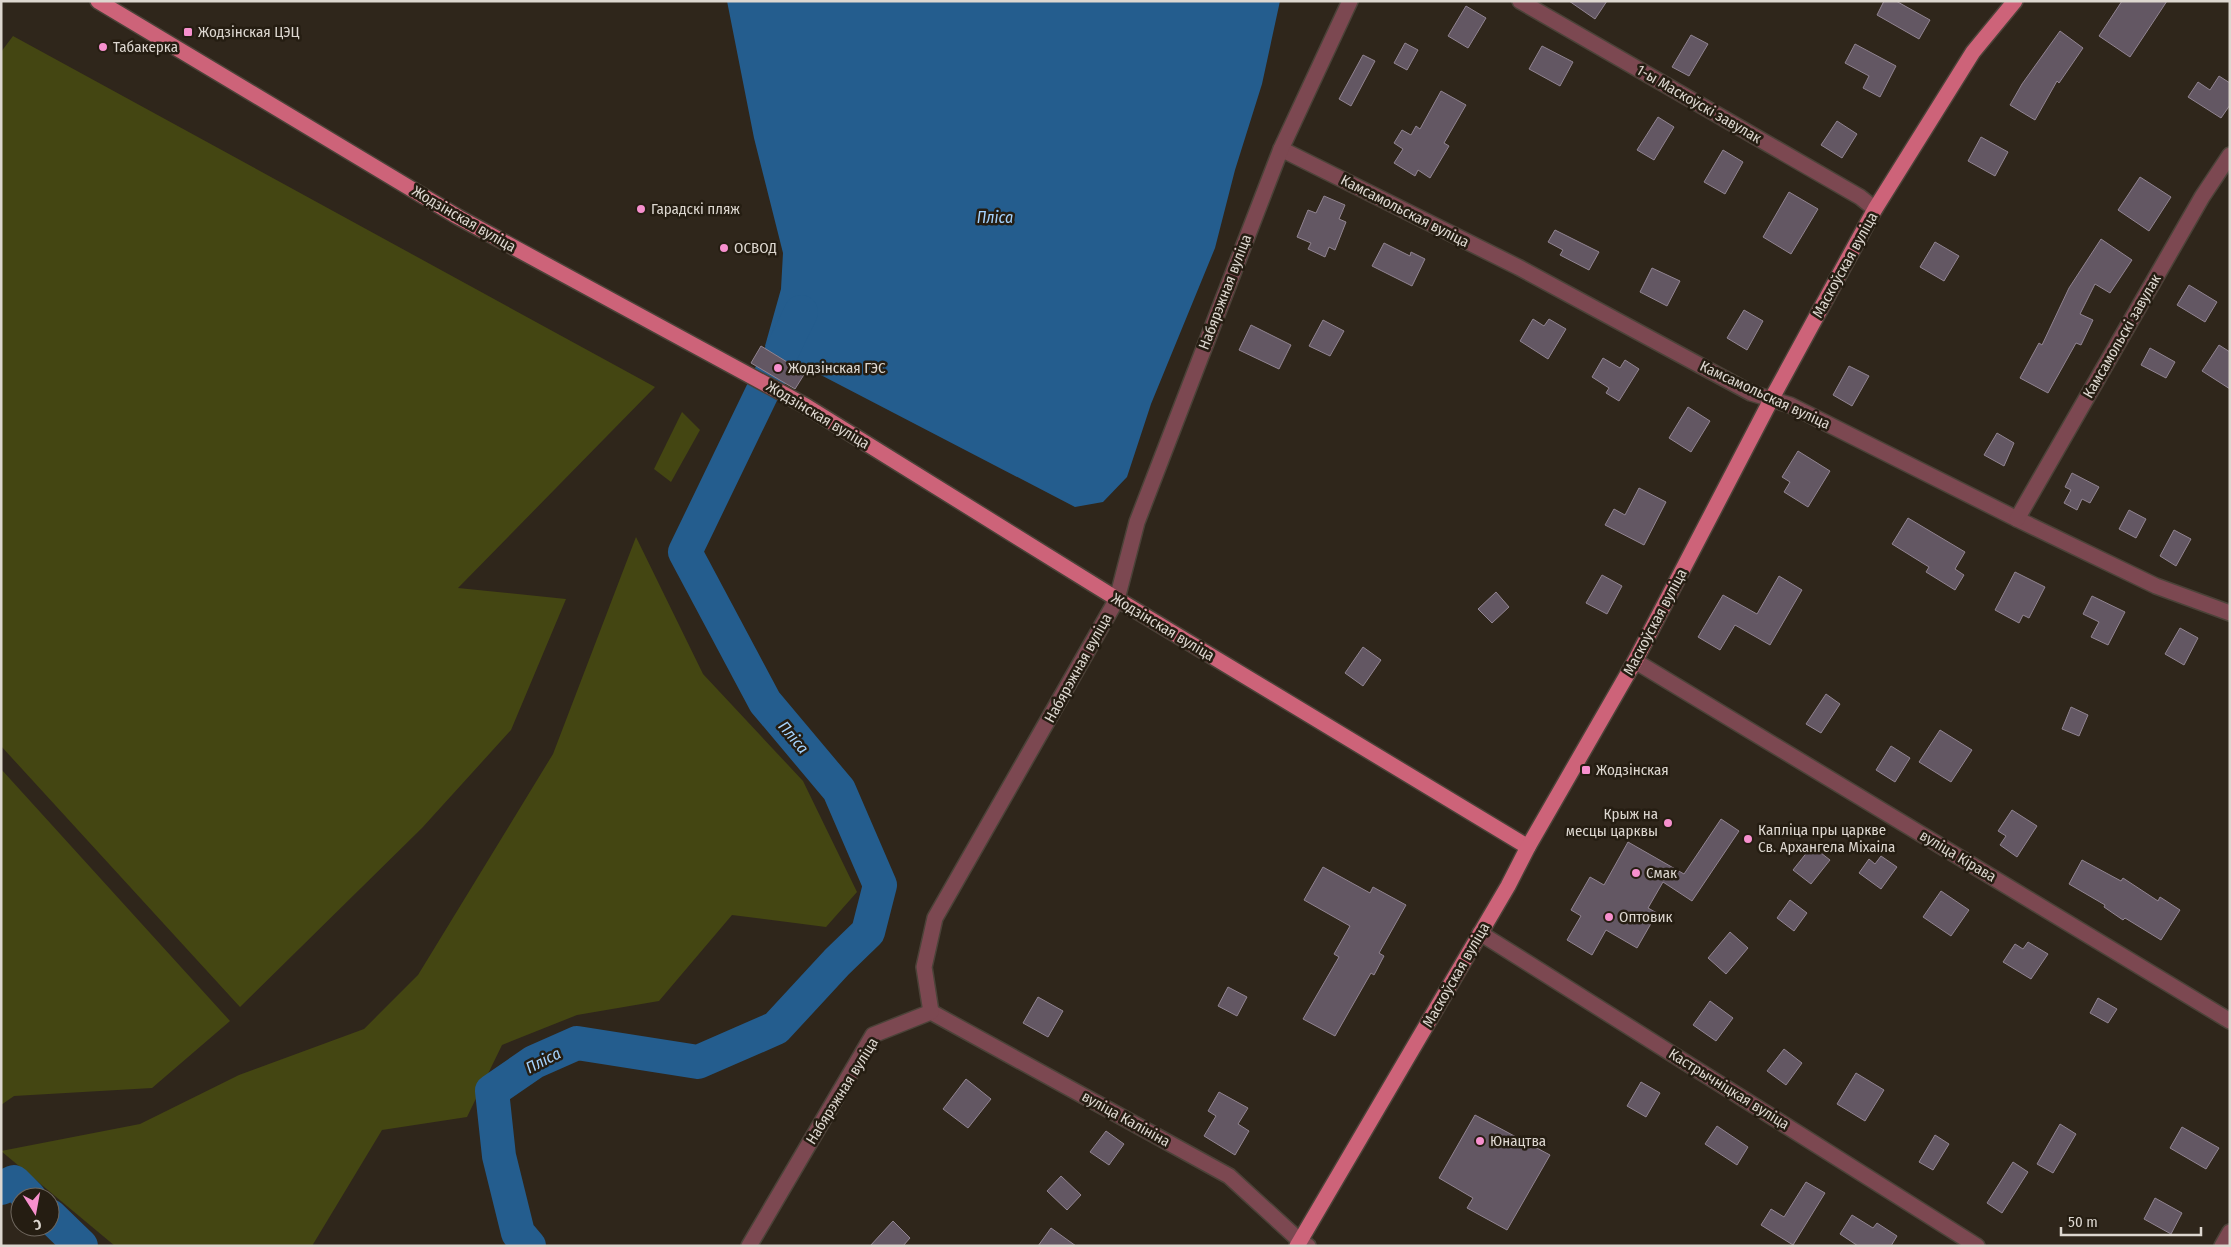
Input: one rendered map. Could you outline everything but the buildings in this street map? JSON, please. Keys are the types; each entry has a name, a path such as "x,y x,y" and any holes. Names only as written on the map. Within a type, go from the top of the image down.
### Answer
{"main road":[{"name":"Жодзінская вуліца","path":"98,1 458,218 750,374 806,406 1117,599 1528,847"},
{"name":"Маскоўская вуліца","path":"1302,1244 1635,661 1772,398 1875,209 1973,52 2015,1"}],"street":[{"name":"Набярэжная вуліца","path":"749,1246 873,1035 931,1012 924,967 935,918 1117,599 1137,522 1281,149 1350,1"},
{"name":"1-ы Маскоўскі завулак","path":"1520,1 1860,197 1875,209"},
{"name":"Камсамольская вуліца","path":"1281,149 1518,268 1751,393 1790,404 2016,519 2156,586 2230,612"},
{"name":"Камсамольскі завулак","path":"2016,519 2202,197 2230,155"},
{"name":"вуліца Кірава","path":"1635,661 2230,1021"},
{"name":"Кастрычніцкая вуліца","path":"1480,933 1977,1246"},
{"name":"вуліца Калініна","path":"931,1012 1229,1176 1302,1244"},
{"path":"2222,1246 2230,1232"}],"shaded area":[{"path":"13,36 655,387 458,588 566,599 511,730 422,828 240,1007 1,746 1,52"},
{"path":"682,412 700,430 671,482 654,469"},
{"path":"636,537 703,674 803,781 857,892 826,927 732,915 659,1001 577,1015 502,1045 467,1117 382,1130 312,1246 115,1246 60,1200 60,1187 44,1187 1,1151 140,1124 239,1075 364,1029 418,975 553,754"},
{"path":"1,769 230,1021 152,1088 14,1096 1,1105"}],"water":[{"name":"Пліса","path":"727,1 1280,1 1262,84 1235,170 1215,248 1151,404 1127,477 1103,502 1075,507 765,346 781,289 783,253 754,138"}],"waterway":[{"name":"Пліса","path":"529,1246 518,1233 499,1156 492,1091 534,1062 577,1043 698,1062 776,1028 837,962 868,932 880,885 839,790 765,702 685,552 801,312"},
{"name":"Пліса","path":"1,1188 14,1182 19,1187"},
{"name":"Пліса","path":"60,1226 81,1246"}],"place":[{"name":"Жодзінская ЦЭЦ","path":"188,32"},
{"name":"Табакерка","path":"103,47"},
{"name":"Гарадскі пляж","path":"641,209"},
{"name":"ОСВОД","path":"724,248"},
{"name":"Жодзінская ГЭС","path":"778,368"},
{"name":"Жодзінская","path":"1586,770"},
{"name":"Крыж на месцы царквы","path":"1668,823"},
{"name":"Капліца пры царкве Св. Архангела Міхаіла","path":"1748,839"},
{"name":"Смак","path":"1636,873"},
{"name":"Оптовик","path":"1609,917"},
{"name":"Юнацтва","path":"1480,1141"}]}
